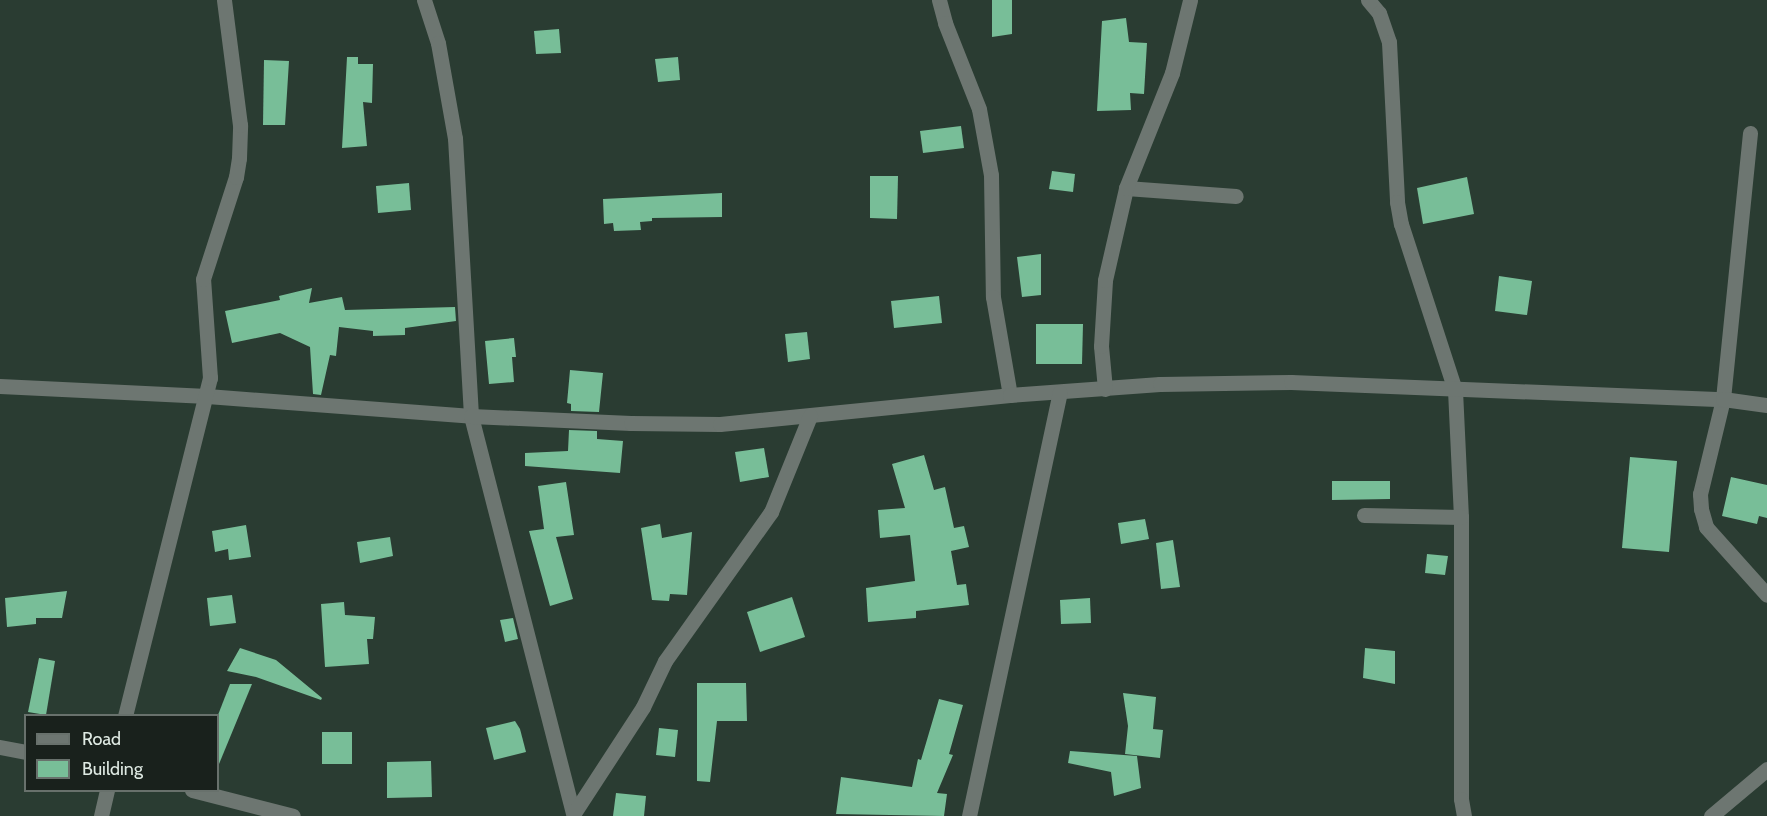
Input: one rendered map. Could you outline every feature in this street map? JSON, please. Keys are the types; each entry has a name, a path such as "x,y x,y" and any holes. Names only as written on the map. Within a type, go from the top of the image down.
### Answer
{"street":[{"path":"126,714 210,378 202,279 236,177 239,158 240,125 224,0"},
{"path":"424,0 438,43 455,138 471,416 574,814"},
{"path":"939,0 945,23 978,109 991,175 993,297 1010,395"},
{"path":"1105,389 1101,346 1105,280 1126,188 1172,73 1190,0"},
{"path":"1368,0 1379,13 1389,42 1397,192 1401,224 1455,390 1461,517 1461,799 1464,816"},
{"path":"1749,133 1724,399 1700,494 1706,527 1767,595"},
{"path":"1126,188 1236,196"},
{"path":"0,386 207,396 471,416 631,423 720,424 1010,395 1160,384 1291,382 1724,399 1767,405"},
{"path":"969,816 1060,393"},
{"path":"574,814 643,707 665,661 771,512 810,416"},
{"path":"1364,515 1461,517"},
{"path":"0,747 24,753"},
{"path":"1711,816 1767,769"},
{"path":"101,816 107,792"},
{"path":"200,792 293,816"}],"building":[{"path":"992,0 1012,0 1012,34 992,37"},
{"path":"1126,18 1129,42 1147,43 1144,94 1130,93 1131,110 1097,111 1102,21"},
{"path":"559,29 561,53 536,54 534,31"},
{"path":"347,57 358,57 358,64 373,64 372,103 363,102 367,146 342,148"},
{"path":"678,57 680,80 658,82 655,59"},
{"path":"264,60 289,61 285,125 263,125"},
{"path":"961,126 964,148 923,153 920,131"},
{"path":"1052,171 1075,174 1073,192 1049,189"},
{"path":"870,176 898,176 897,219 870,218"},
{"path":"1467,177 1474,214 1423,224 1417,188"},
{"path":"409,183 411,210 378,213 376,186"},
{"path":"722,193 722,217 652,218 652,221 640,222 641,230 614,231 613,223 604,224 603,199"},
{"path":"1041,254 1041,295 1022,297 1017,257"},
{"path":"1499,276 1532,281 1527,315 1495,311"},
{"path":"312,288 309,303 342,297 345,310 455,307 456,321 405,328 405,335 373,336 373,331 339,327 336,356 330,355 321,395 313,394 310,347 280,333 232,343 225,311 280,300 279,296"},
{"path":"939,296 942,323 894,328 891,301"},
{"path":"1036,324 1083,324 1082,364 1036,364"},
{"path":"807,332 810,359 788,362 785,334"},
{"path":"514,338 516,357 512,357 514,382 489,384 485,341"},
{"path":"570,370 603,373 599,412 571,411 571,404 567,403"},
{"path":"569,430 597,431 597,439 623,441 620,473 525,466 525,453 568,451"},
{"path":"764,448 769,477 740,482 735,452"},
{"path":"924,455 934,490 945,487 954,528 964,526 969,547 951,551 957,585 966,584 969,605 916,611 916,618 868,622 866,588 915,581 910,535 880,538 878,510 905,508 892,464"},
{"path":"1630,457 1677,461 1669,552 1622,548"},
{"path":"1731,477 1767,485 1767,518 1759,516 1757,524 1722,516"},
{"path":"1332,481 1390,481 1390,499 1332,500"},
{"path":"566,482 574,535 556,537 573,599 550,606 529,531 544,529 538,486"},
{"path":"1145,519 1149,539 1121,544 1118,523"},
{"path":"660,524 662,538 692,532 687,595 670,594 669,601 652,600 641,528"},
{"path":"246,525 251,557 229,560 228,549 215,552 212,531"},
{"path":"390,537 393,556 360,563 357,542"},
{"path":"1173,540 1180,587 1161,589 1156,543"},
{"path":"1427,554 1448,556 1445,575 1425,573"},
{"path":"67,591 62,618 36,618 36,624 7,627 5,598"},
{"path":"232,595 236,623 210,626 207,598"},
{"path":"792,597 805,637 760,652 747,612"},
{"path":"1090,598 1091,623 1061,624 1060,600"},
{"path":"344,602 345,615 375,617 373,639 367,639 369,664 325,667 321,604"},
{"path":"513,618 518,639 505,642 500,620"},
{"path":"240,648 276,660 322,698 321,700 256,677 227,671"},
{"path":"1365,648 1395,651 1395,684 1363,678"},
{"path":"39,658 55,661 46,714 28,712"},
{"path":"697,683 746,683 747,721 717,721 710,782 697,781"},
{"path":"230,684 252,684 219,764 219,714"},
{"path":"1123,693 1156,697 1153,729 1163,730 1160,758 1125,754 1128,726"},
{"path":"939,699 963,705 949,754 953,755 937,793 947,794 944,816 836,814 841,777 912,787 918,759 921,760"},
{"path":"515,721 520,729 526,752 494,760 486,728"},
{"path":"659,728 678,730 675,757 656,755"},
{"path":"322,732 352,732 352,764 322,764"},
{"path":"1070,751 1137,756 1141,788 1114,796 1111,772 1068,763"},
{"path":"431,761 432,797 387,798 387,762"},
{"path":"616,793 646,796 644,816 613,816"}]}
